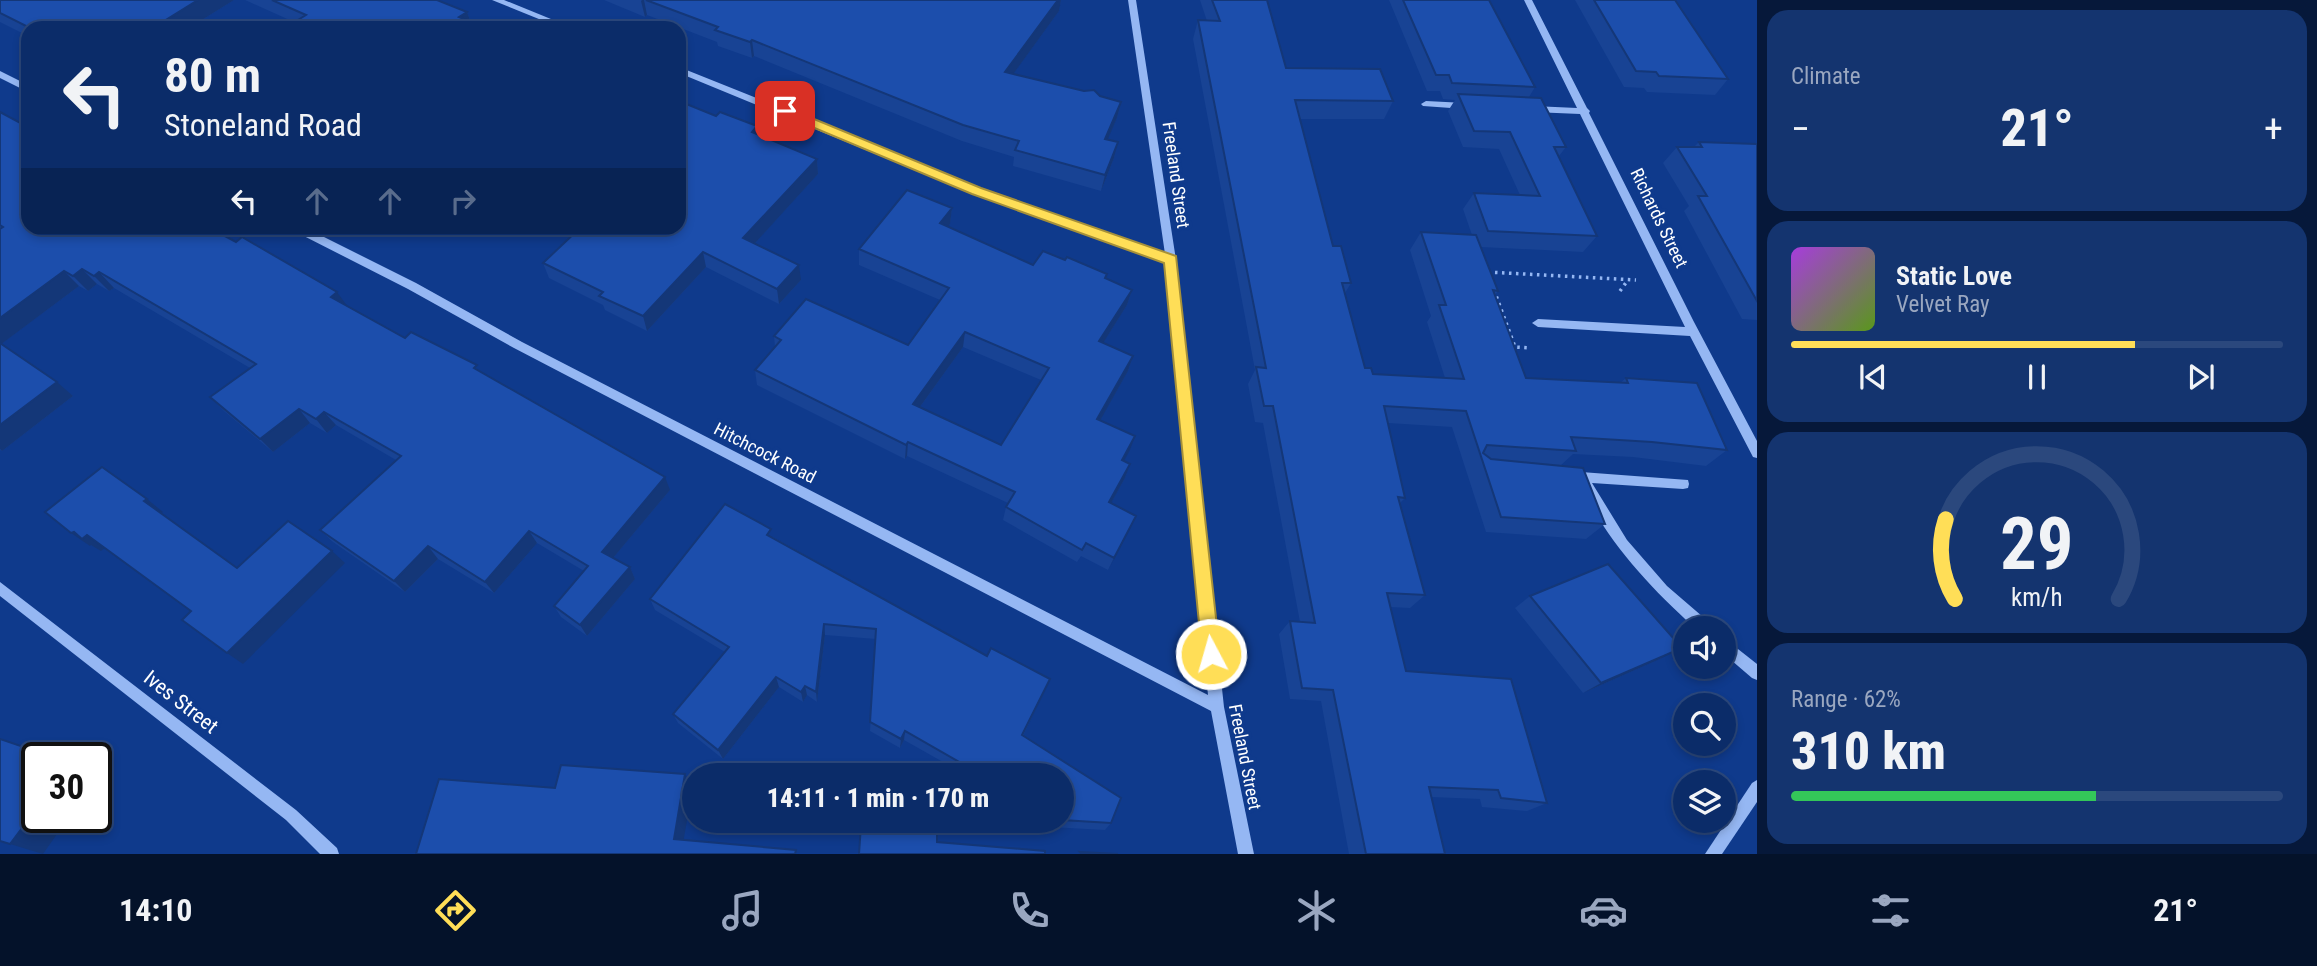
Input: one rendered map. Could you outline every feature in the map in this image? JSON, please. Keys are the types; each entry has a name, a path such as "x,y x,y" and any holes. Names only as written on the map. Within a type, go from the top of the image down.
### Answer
{"street":[{"path":"496,0 551,21"},
{"name":"Freeland Street","path":"1132,0 1171,260 1217,707 1246,854"},
{"name":"Richards Street","path":"1528,0 1757,453"},
{"path":"686,73 810,121 976,191 1171,260"},
{"path":"0,74 21,85"},
{"path":"1426,104 1479,106"},
{"path":"1519,108 1585,111"},
{"name":"Hitchcock Road","path":"312,235 412,286 518,345 1217,707"},
{"path":"1538,323 1694,332"},
{"path":"1683,484 1575,476 1622,544 1662,590 1691,616"},
{"name":"Ives Street","path":"0,588 291,815 331,854"},
{"path":"1713,854 1757,788"}],"lane":[{"path":"1736,655 1757,673"}],"path":[{"path":"1534,348 1515,347 1487,272 1636,280"},
{"path":"1620,291 1628,279"}],"building":[{"path":"0,0 198,0 166,20 168,21 21,21 21,24 0,13"},
{"path":"272,0 437,0 467,12 459,17 469,21 296,21 306,15"},
{"path":"646,0 1058,0 1005,72 1084,91 1094,90 1100,96 1121,102 1105,139 1118,142 1105,175 1015,150 1019,141 963,125 752,40 750,42 715,30 718,27"},
{"path":"1212,0 1267,0 1286,68 1380,69 1393,101 1295,100 1333,246 1341,246 1351,283 1342,283 1365,368 1371,368 1373,374 1464,379 1439,305 1446,305 1421,232 1476,235 1498,291 1493,290 1526,378 1628,383 1626,378 1697,383 1727,450 1571,437 1576,451 1487,445 1483,453 1491,459 1583,468 1605,524 1501,517 1466,411 1384,406 1405,498 1398,497 1425,595 1387,593 1406,671 1511,679 1547,803 1501,798 1498,790 1429,787 1445,854 1366,854 1333,690 1302,688 1290,621 1315,623 1273,406 1264,406 1256,367 1266,368 1198,20 1220,21"},
{"path":"1403,0 1489,0 1535,87 1452,83 1449,75 1436,75"},
{"path":"1594,0 1675,0 1728,79 1659,76 1656,72 1636,71"},
{"path":"1458,94 1541,98 1566,147 1554,147 1597,236 1488,231 1474,193 1540,196 1510,132 1474,131"},
{"path":"686,104 716,116 720,112 757,126 752,132 817,159 743,238 799,265 777,289 703,252 643,316 599,296 603,292 543,263 573,235 686,235"},
{"path":"0,112 21,123 21,235 223,235 236,242 242,237 337,292 331,297 405,338 411,332 477,365 474,368 665,477 602,552 630,567 580,625 554,606 588,566 529,531 485,582 428,546 394,581 320,530 401,456 324,412 316,419 299,409 260,439 210,397 256,364 99,272 94,276 82,269 73,276 64,271 0,318 0,229 3,227 0,225"},
{"path":"1699,142 1757,144 1757,301 1698,196 1707,196 1677,147 1702,147"},
{"path":"907,190 952,208 940,223 1033,265 1043,251 1065,260 1067,257 1107,274 1105,278 1132,290 1099,341 1133,356 1097,419 1135,436 1122,460 1130,464 1109,502 1136,516 1114,558 1086,543 1082,550 1006,507 1015,492 908,442 906,445 755,370 781,340 774,336 806,299 908,345 949,288 859,249","holes":["965,332 1049,368 1001,445 913,404"]},
{"path":"0,343 57,382 0,425"},
{"path":"102,467 237,568 288,521 332,551 227,653 182,620 191,611 87,535 82,539 74,532 71,533 45,512"},
{"path":"725,504 771,529 767,535 987,656 991,648 1050,679 1022,735 1066,763 961,763 905,731 901,739 870,722 876,629 824,624 816,692 805,686 801,692 776,677 718,750 673,714 729,647 650,599"},
{"path":"1608,564 1673,638 1673,652 1601,683 1530,596"},
{"path":"0,739 21,746 21,829 10,844 0,841"},
{"path":"561,765 682,774 682,792 674,839 796,850 795,854 416,854 439,779 555,788"},
{"path":"1074,768 1121,798 1111,823 1074,821"},
{"path":"860,833 937,833 937,842 1045,851 1045,854 859,854"},
{"path":"1080,852 1118,854 1082,854"}],"route":[{"path":"785,111 976,191 1171,260 1211,654"}]}
